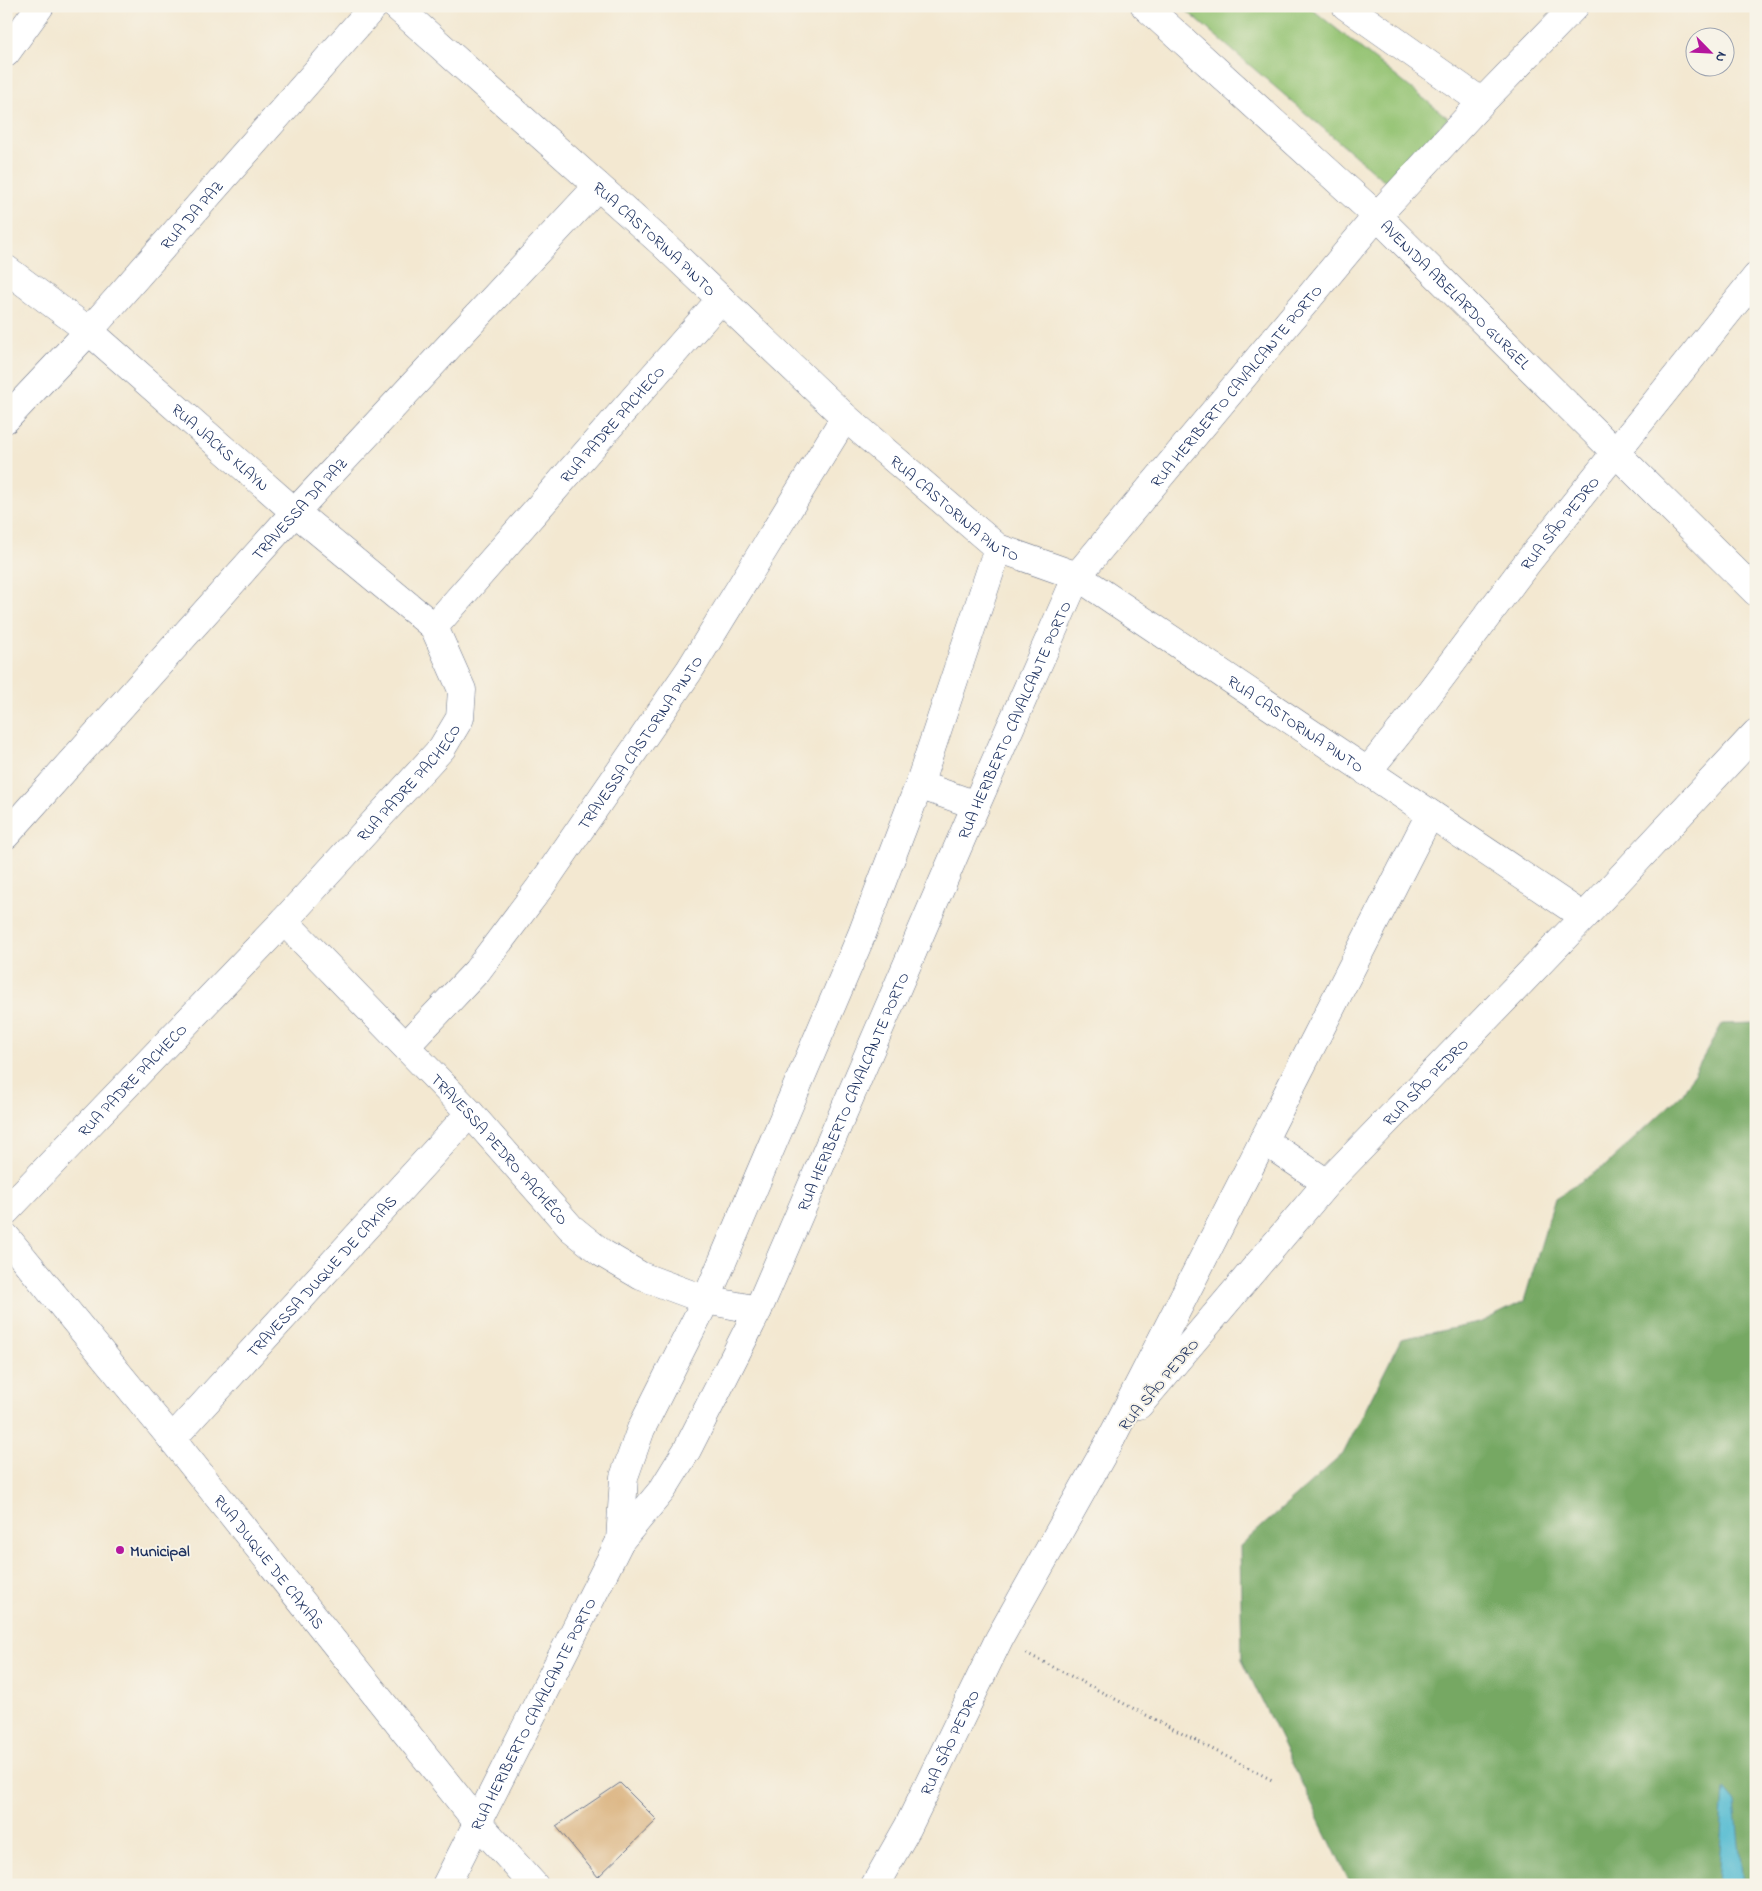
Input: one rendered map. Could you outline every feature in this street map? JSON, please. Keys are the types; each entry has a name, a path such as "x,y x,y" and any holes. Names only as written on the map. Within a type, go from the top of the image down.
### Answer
{"street":[{"path":"6,53 40,6"},
{"name":"RUA DA PAZ","path":"6,419 89,331 374,6"},
{"name":"RUA CASTORINA PINTO","path":"396,6 598,186 845,417 998,548 1077,576 1584,917"},
{"name":"AVENIDA ABELARDO GURGEL","path":"1145,6 1377,216 1756,592"},
{"path":"1346,6 1482,102"},
{"name":"RUA HERIBERTO CAVALCANTE PORTO","path":"446,1885 620,1541 663,1489 687,1450 758,1310 1077,576 1377,216 1574,6"},
{"name":"TRAVESSA DA PAZ","path":"6,836 295,512 598,186"},
{"name":"RUA JACKS KLAYN","path":"6,269 89,331 295,512 434,627"},
{"name":"RUA SÃO PEDRO","path":"1367,772 1409,720 1498,600 1756,277"},
{"name":"RUA PADRE PACHECO","path":"6,1211 284,921 442,748 460,718 462,690 434,627 721,299"},
{"name":"TRAVESSA CASTORINA PINTO","path":"406,1046 477,971 541,886 689,671 845,417"},
{"name":"RUA HERIBERTO CAVALCANTE PORTO","path":"620,1541 624,1476 641,1429 706,1300 862,934 919,785 998,548"},
{"name":"RUA SÃO PEDRO","path":"1110,1441 1327,1183 1584,917 1756,733"},
{"path":"919,785 976,805"},
{"name":"RUA SÃO PEDRO","path":"875,1885 908,1827 999,1639 1110,1441 1430,814"},
{"name":"TRAVESSA PEDRO PACHÊCO","path":"284,921 470,1113 571,1228 602,1253 642,1276 706,1300 758,1310"},
{"name":"TRAVESSA DUQUE DE CAXIAS","path":"172,1439 470,1113"},
{"path":"1263,1140 1327,1183"},
{"name":"RUA DUQUE DE CAXIAS","path":"6,1237 172,1439 478,1823 534,1885"}],"path":[{"path":"999,1639 1272,1780"}],"green space":[{"path":"1181,6 1308,6 1448,118 1388,184"},
{"path":"1756,1023 1756,1885 1351,1885 1242,1660 1240,1546 1343,1454 1401,1339 1479,1323 1524,1301 1555,1198 1605,1166 1683,1093 1722,1024"}],"water":[{"path":"1724,1789 1735,1802 1743,1885 1718,1885"}],"building":[{"path":"620,1783 657,1820 598,1877 556,1826"}],"place":[{"name":"Municipal","path":"120,1550"}]}
